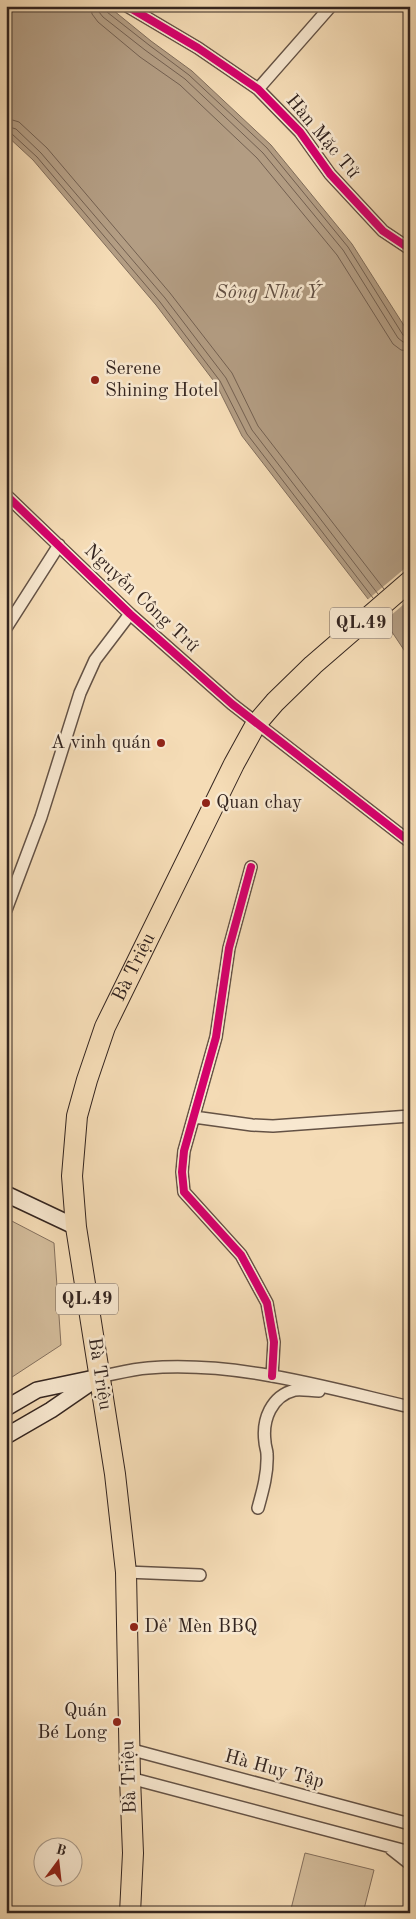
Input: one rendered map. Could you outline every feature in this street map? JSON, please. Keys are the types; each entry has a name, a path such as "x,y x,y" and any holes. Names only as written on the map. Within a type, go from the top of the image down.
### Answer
{"highway":[{"name":"QL.49","path":"256,724 275,702 313,665 410,581"},
{"name":"Bà Triệu","path":"130,1913 133,1853 126,1572 115,1474 76,1227 72,1176 78,1116 87,1080 105,1026 234,764 256,724"}],"street":[{"name":"Hàn Mặc Tử","path":"127,6 198,48 258,89 300,132 330,174 383,231 410,249"},
{"path":"258,89 331,6"},
{"name":"Nguyễn Công Trứ","path":"6,495 130,614 256,724 410,842"},
{"path":"6,628 59,545"},
{"path":"6,910 41,818 80,694 95,660 130,614"},
{"path":"251,867 229,948 216,1037 184,1151 182,1172 184,1192 241,1255 267,1303 274,1342 272,1376"},
{"path":"194,1117 273,1126 410,1116"},
{"path":"6,1194 76,1227"},
{"path":"6,1408 37,1390 146,1368 166,1367 205,1367 272,1376 410,1407"},
{"path":"6,1436 50,1411 99,1377"},
{"path":"258,1508 265,1483 266,1429 268,1412 271,1407 284,1394 297,1390 338,1390"},
{"path":"126,1572 200,1575"},
{"name":"Hà Huy Tập","path":"130,1749 410,1824"},
{"path":"130,1778 410,1852"},
{"path":"388,1846 410,1864"}],"shaded area":[{"path":"6,1218 54,1243 61,1345 6,1381"},
{"path":"305,1853 374,1870 363,1913 290,1913"}],"water":[{"name":"Sông Như Ý","path":"6,6 108,6 192,71 271,145 352,244 410,335 410,659 382,617 242,436 216,384 156,305 33,160 6,135"}],"pier":[{"path":"410,564 410,599 382,623 366,601"}],"cycle path":[{"path":"127,6 198,48 258,89 300,132 330,174 383,231 410,249"},
{"path":"6,495 130,614 232,704 410,842"},
{"path":"251,867 229,948 216,1037 184,1151 182,1172 184,1192 241,1255 267,1303 274,1342 272,1376"}],"place":[{"name":"Serene Shining Hotel","path":"95,380"},
{"name":"A vinh quán","path":"161,743"},
{"name":"Quan chay","path":"206,803"},
{"name":"Dê' Mèn BBQ","path":"134,1627"},
{"name":"Quán Bé Long","path":"117,1722"}]}
